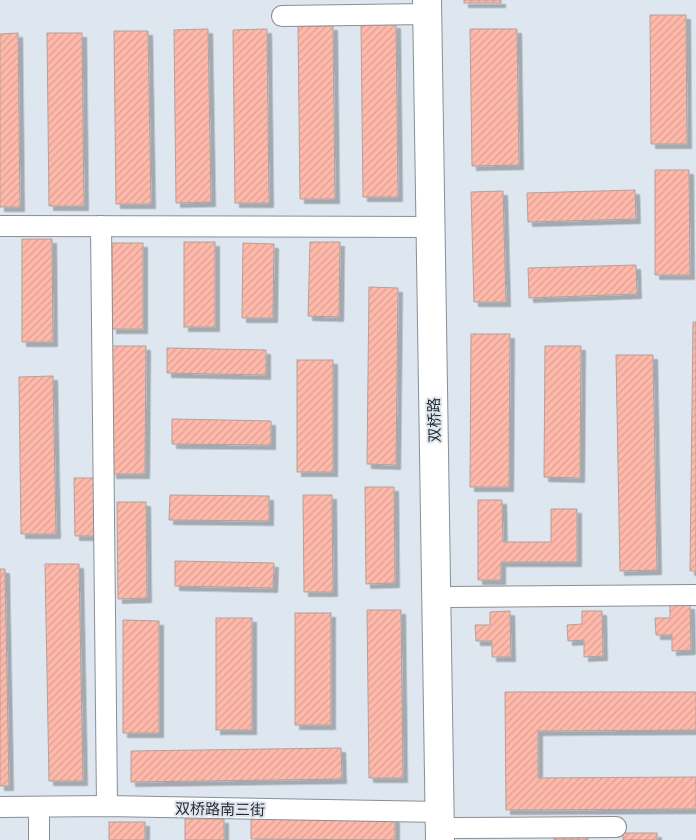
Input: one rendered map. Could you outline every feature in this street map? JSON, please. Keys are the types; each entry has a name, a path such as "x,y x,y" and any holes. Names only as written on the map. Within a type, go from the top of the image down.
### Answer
{"main road":[{"name":"双桥路","path":"432,5 430,227 446,830"},
{"name":"双桥路","path":"432,5 451,597 446,830"}],"street":[{"path":"282,16 432,5"},
{"path":"0,226 430,227"},
{"path":"101,226 107,806"},
{"path":"451,597 696,595"},
{"name":"双桥路南三街","path":"0,807 107,806 446,830 616,826"},
{"path":"39,807 39,840"}],"building":[{"path":"464,0 501,0 501,3 464,3"},
{"path":"650,15 686,15 687,144 651,144"},
{"path":"361,24 396,24 398,197 363,197"},
{"path":"298,26 333,26 335,199 300,199"},
{"path":"208,29 211,202 176,203 174,30"},
{"path":"267,29 269,203 235,203 233,30"},
{"path":"470,29 517,29 519,165 472,166"},
{"path":"114,31 148,31 151,204 116,204"},
{"path":"18,33 20,207 0,207 0,34"},
{"path":"47,33 82,33 84,206 49,206"},
{"path":"655,170 689,170 690,275 655,275"},
{"path":"635,190 636,219 528,222 527,193"},
{"path":"503,191 506,302 474,302 471,192"},
{"path":"22,239 52,239 53,342 22,342"},
{"path":"184,242 215,242 215,327 184,327"},
{"path":"310,242 340,242 339,317 308,316"},
{"path":"112,243 143,243 143,329 112,329"},
{"path":"243,243 274,244 273,318 242,318"},
{"path":"636,265 637,294 529,298 528,268"},
{"path":"369,287 398,288 396,465 367,464"},
{"path":"693,322 696,322 696,571 690,571"},
{"path":"471,334 510,334 509,487 470,487"},
{"path":"112,346 146,346 145,474 112,474"},
{"path":"545,346 581,346 580,478 544,477"},
{"path":"167,348 266,350 266,375 167,373"},
{"path":"616,355 653,355 657,570 620,571"},
{"path":"297,360 333,360 333,472 297,472"},
{"path":"53,376 56,534 21,534 19,377"},
{"path":"172,419 271,421 271,445 172,444"},
{"path":"74,478 94,478 94,536 75,536"},
{"path":"365,487 394,487 395,583 366,584"},
{"path":"170,495 269,496 269,521 169,520"},
{"path":"303,495 332,495 333,592 304,592"},
{"path":"478,500 502,500 503,542 551,542 551,509 577,509 577,562 501,562 501,580 478,580"},
{"path":"117,502 146,502 147,598 118,599"},
{"path":"175,561 274,563 273,588 175,586"},
{"path":"45,564 79,564 83,781 49,781"},
{"path":"0,569 5,569 9,786 0,786"},
{"path":"670,605 690,605 691,650 672,651 672,635 656,635 655,618 670,618"},
{"path":"367,610 401,610 403,778 369,778"},
{"path":"510,611 511,657 492,657 492,641 476,641 475,625 490,625 490,612"},
{"path":"582,611 602,611 603,656 584,657 584,640 568,641 567,625 582,624"},
{"path":"295,613 331,613 331,725 295,725"},
{"path":"216,618 252,618 252,730 216,730"},
{"path":"123,620 159,621 159,733 123,733"},
{"path":"505,692 696,692 696,730 538,731 538,778 696,777 696,809 506,810"},
{"path":"341,748 342,779 131,782 131,751"},
{"path":"251,818 395,818 395,840 251,839"},
{"path":"185,819 224,819 224,840 185,840"},
{"path":"109,822 145,822 145,840 109,840"},
{"path":"623,833 657,833 657,840 623,840"},
{"path":"554,837 588,837 588,840 554,840"}]}
